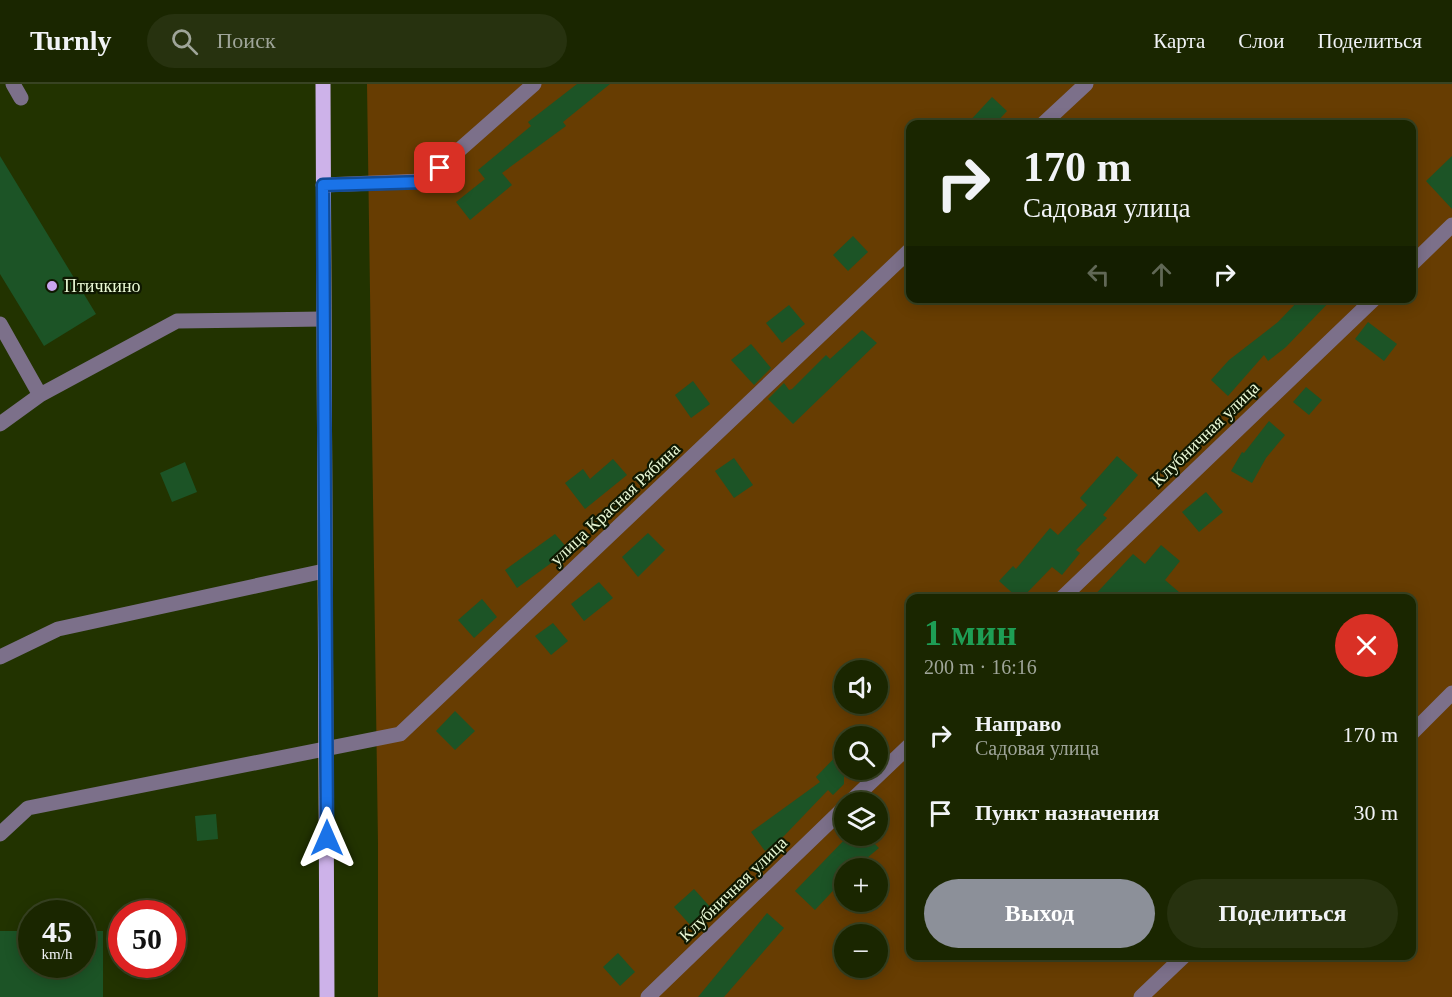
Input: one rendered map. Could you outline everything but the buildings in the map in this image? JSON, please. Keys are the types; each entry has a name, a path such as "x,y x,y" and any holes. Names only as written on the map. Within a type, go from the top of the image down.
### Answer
{"main road":[{"path":"323,84 327,997"}],"lane":[{"path":"13,84 21,98"},
{"path":"323,185 424,182 534,84"},
{"path":"1047,120 1086,84"},
{"path":"1416,260 1452,225"},
{"name":"улица Красная Рябина","path":"0,834 28,808 400,734 906,254"},
{"name":"Клубничная улица","path":"1066,594 1370,303"},
{"path":"0,424 39,395 177,321 323,318"},
{"path":"0,324 39,395"},
{"path":"0,657 58,629 324,571"},
{"path":"1416,729 1452,693"},
{"path":"861,792 906,749"},
{"name":"Клубничная улица","path":"648,997 834,818"},
{"path":"1141,997 1180,960"}],"shaded area":[{"path":"367,84 1452,84 1452,997 378,997 378,844"}],"place":[{"name":"Птичкино","path":"52,286"}],"route":[{"path":"327,838 323,185 424,182 440,168"}]}
